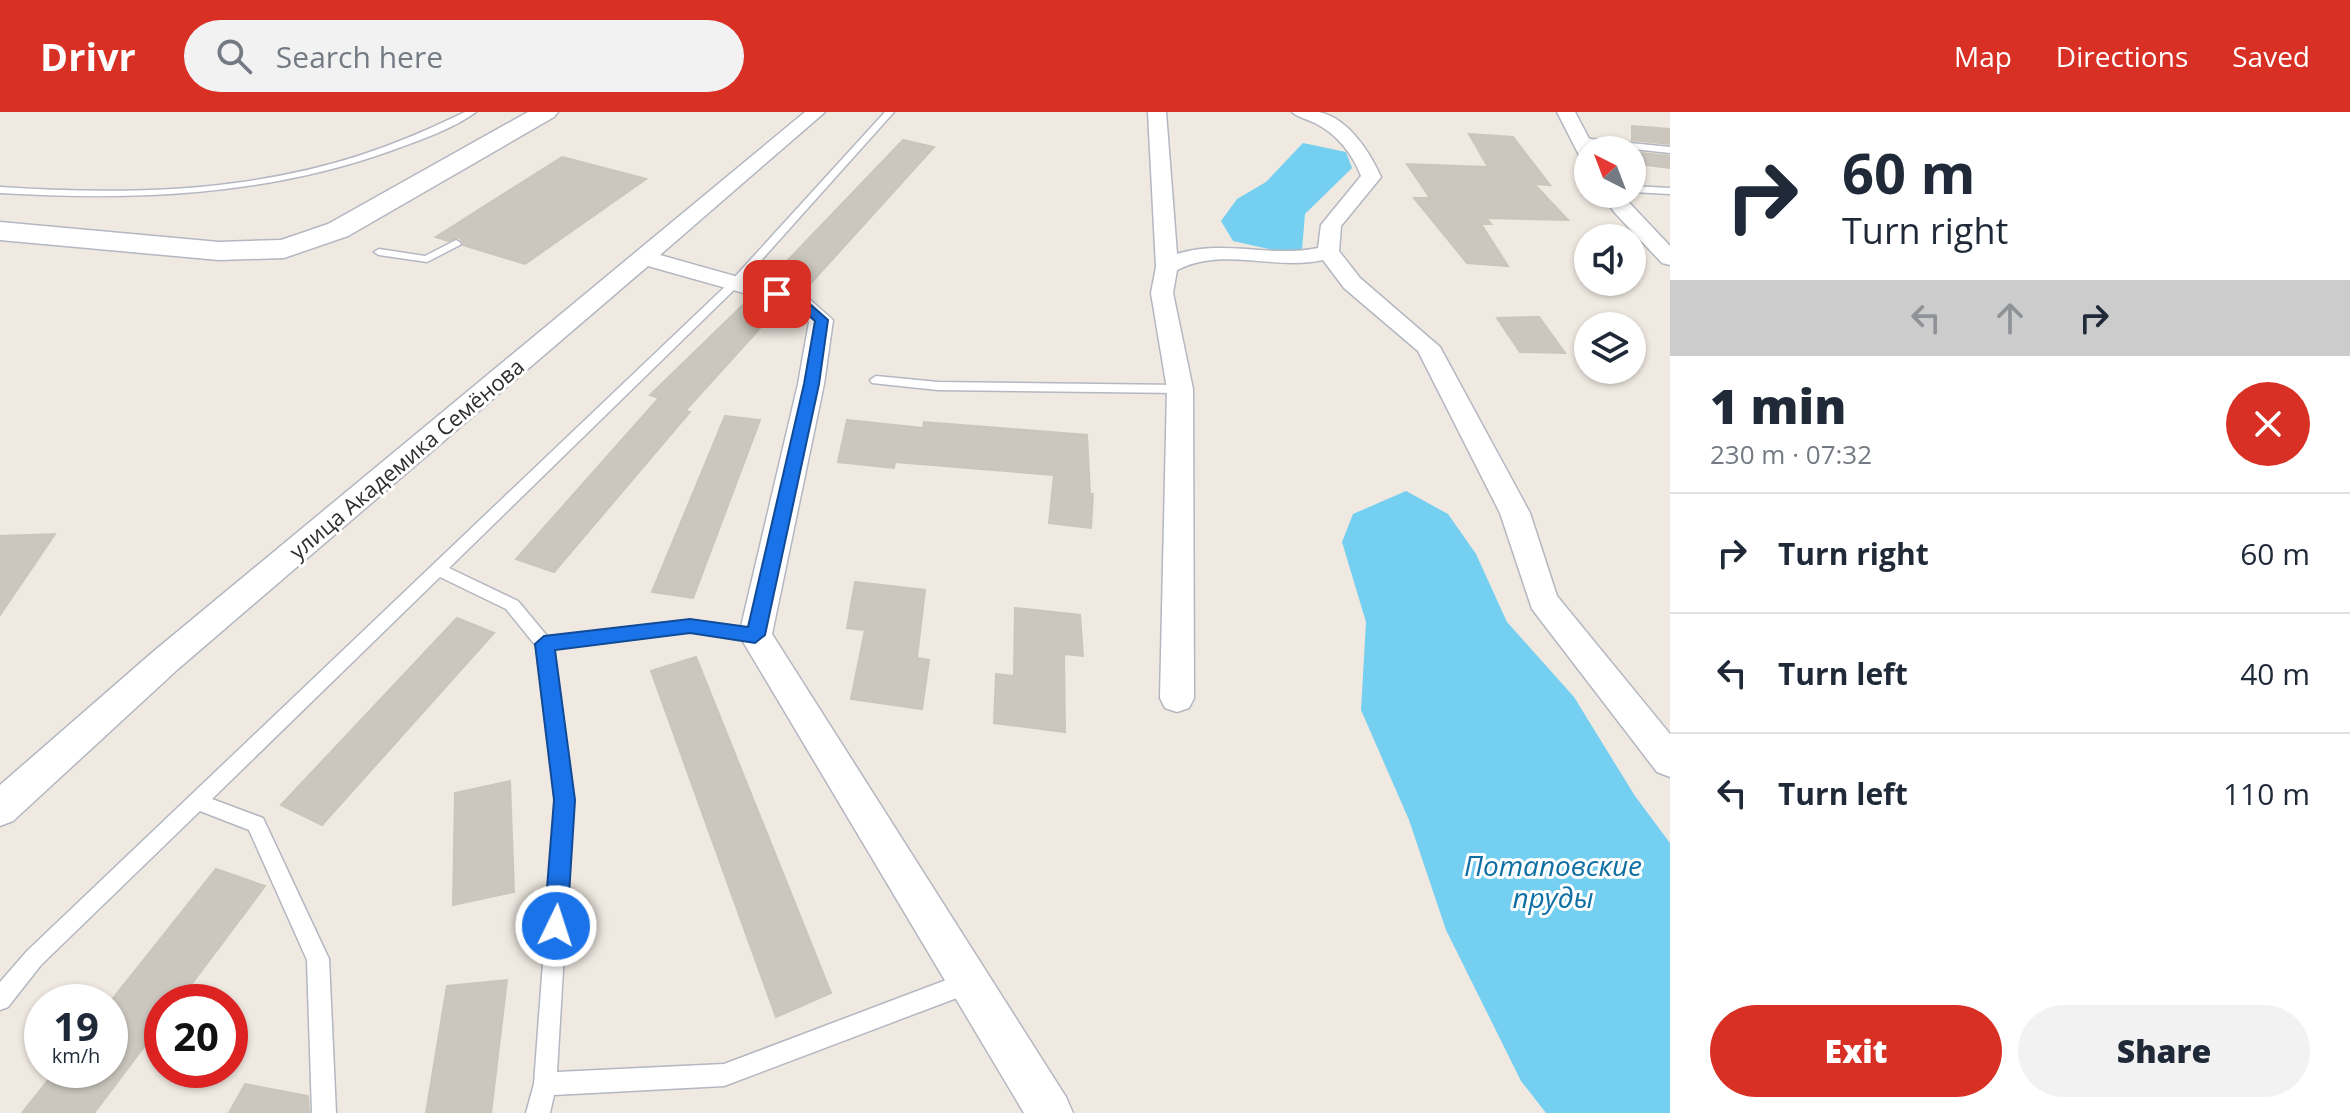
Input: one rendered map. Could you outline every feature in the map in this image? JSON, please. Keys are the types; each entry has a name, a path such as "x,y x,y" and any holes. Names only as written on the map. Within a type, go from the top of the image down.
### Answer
{"main road":[{"path":"0,231 219,251 276,250 307,243 338,230 546,112"}],"street":[{"name":"улица Академика Семёнова","path":"0,809 166,660 816,112"},
{"path":"1157,112 1167,267 1162,293 1180,389 1177,698"},
{"path":"1301,112 1320,116 1363,154 1371,177 1331,225 1328,252 1352,283 1428,347 1515,513 1543,601 1670,761"},
{"path":"1566,112 1578,136"},
{"path":"1621,208 1670,258"},
{"path":"1167,267 1183,257 1208,251 1292,259 1328,252"},
{"path":"645,258 798,301 821,320 811,384 755,635 1050,1113"}],"lane":[{"path":"0,190 97,197 160,195 239,186 313,171 383,152 430,134 472,112"},
{"path":"0,999 34,958 736,282 890,112"},
{"path":"1646,149 1670,150"},
{"path":"1646,190 1670,191"},
{"path":"379,252 427,259 456,243"},
{"path":"876,380 938,386 1180,389"},
{"path":"437,569 512,605 544,644 564,800 545,1084 538,1113"},
{"path":"544,644 690,626 755,635"},
{"path":"196,801 256,824 318,959 324,1113"},
{"path":"545,1084 724,1075 970,982"}],"water":[{"path":"1303,143 1346,152 1352,168 1305,214 1302,250 1282,252 1233,241 1221,221 1237,199 1266,182"},
{"name":"Потаповские пруды","path":"1406,491 1448,514 1476,554 1507,622 1574,697 1635,796 1670,843 1670,1113 1546,1113 1521,1081 1446,930 1409,820 1361,710 1366,622 1342,542 1353,514"}],"building":[{"path":"1632,126 1670,129 1670,144 1646,141 1646,136 1632,136"},
{"path":"1469,134 1513,137 1550,185 1534,184 1568,220 1486,218 1491,224 1481,224 1508,266 1467,263 1414,198 1430,198 1407,164 1488,167"},
{"path":"903,140 934,147 811,283 802,292 767,282"},
{"path":"1646,153 1670,156 1670,168 1646,165"},
{"path":"562,157 646,179 525,264 463,245 464,242 458,237 448,241 436,237"},
{"path":"750,298 786,308 775,319 771,316 685,411 690,412 554,572 516,559 659,398 650,395"},
{"path":"1539,317 1565,353 1520,352 1497,318"},
{"path":"725,416 760,420 693,598 652,592"},
{"path":"847,420 923,428 924,422 1087,435 1090,494 1093,494 1091,528 1049,523 1054,475 895,462 894,468 838,462"},
{"path":"55,534 0,615 0,536"},
{"path":"855,582 925,590 917,658 929,660 922,709 851,699 865,630 847,628"},
{"path":"1015,608 1080,615 1083,656 1064,654 1065,732 994,723 996,674 1014,676"},
{"path":"457,618 494,633 322,825 281,805"},
{"path":"696,657 831,993 776,1017 651,671"},
{"path":"510,781 514,892 453,905 455,793"},
{"path":"216,869 265,886 192,984 144,984 144,1047 128,1068 128,984 124,984"},
{"path":"507,980 491,1113 426,1113 447,986"},
{"path":"248,1085 308,1096 309,1113 229,1113 243,1088 248,1088"},
{"path":"42,1088 113,1088 94,1113 22,1113"}],"route":[{"path":"556,926 564,800 544,644 690,626 755,635 811,384 821,320 798,301 777,294"}]}
